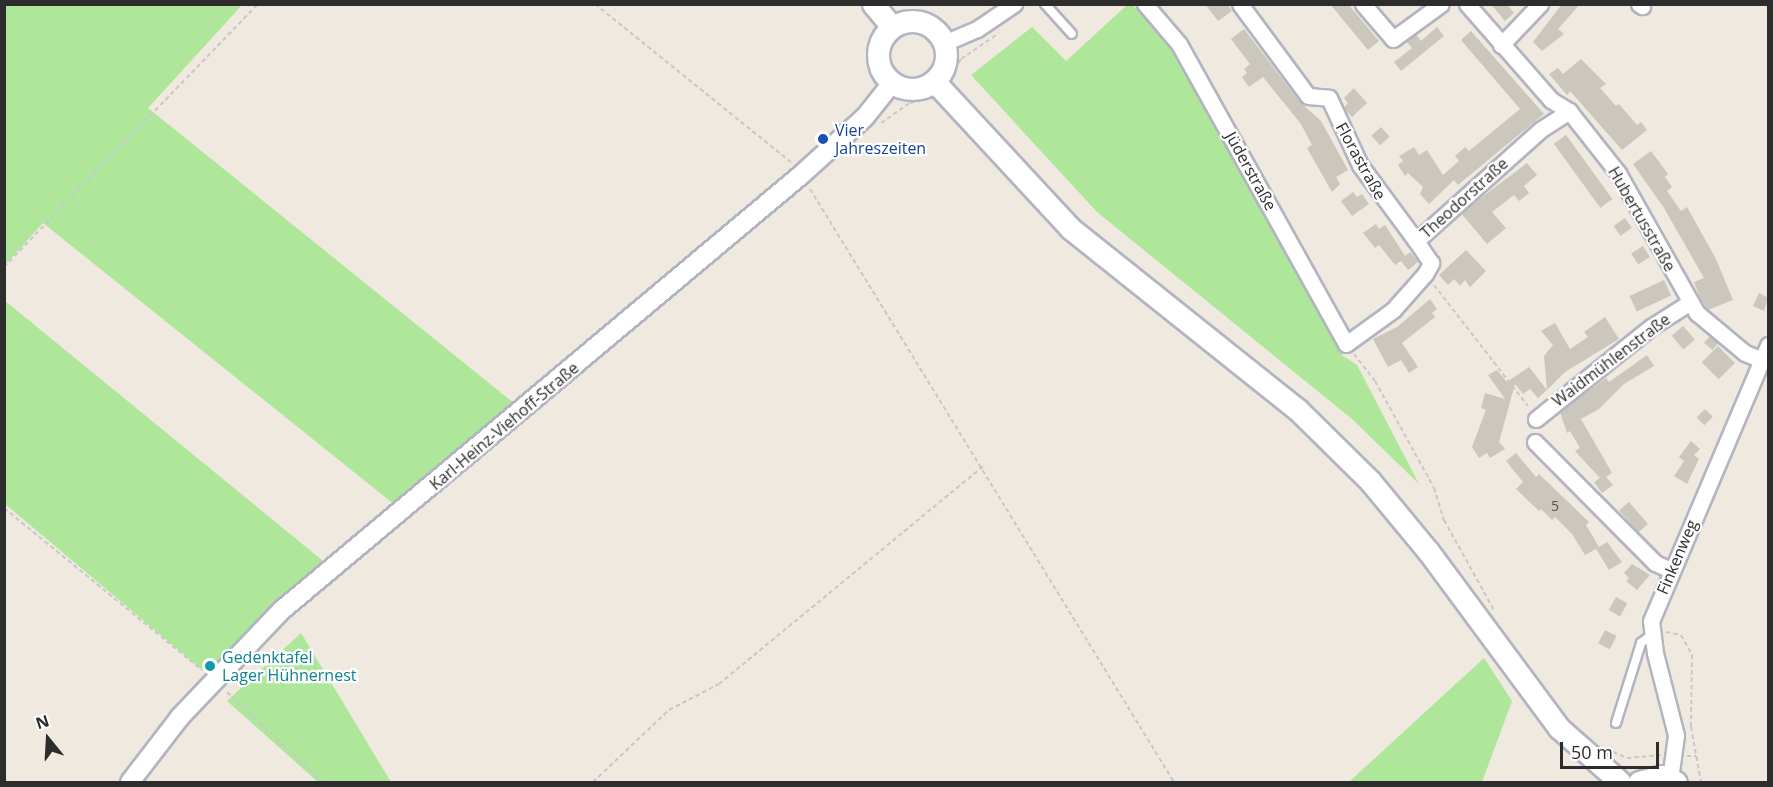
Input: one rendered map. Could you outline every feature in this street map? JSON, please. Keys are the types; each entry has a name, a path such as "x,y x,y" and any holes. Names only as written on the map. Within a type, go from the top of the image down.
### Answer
{"main road":[{"path":"873,4 892,27"},
{"path":"901,22 922,22 939,34 944,43 945,64 934,81 913,89 892,83 879,66 878,55 884,35 901,22"},
{"path":"934,81 1070,228 1297,409 1370,481 1428,551 1559,728 1620,783"},
{"path":"1639,783 1652,777 1673,781"}],"street":[{"path":"944,43 977,29 1014,4"},
{"name":"Jüderstraße","path":"1145,4 1190,62 1346,344"},
{"name":"Florastraße","path":"1240,4 1308,96 1329,98 1360,165 1416,241"},
{"path":"1363,4 1393,39 1441,4"},
{"name":"Hubertusstraße","path":"1467,4 1551,100 1569,111 1618,173 1689,303 1745,353 1762,360"},
{"path":"1501,45 1540,4"},
{"name":"Karl-Heinz-Viehoff-Straße","path":"130,783 282,610 801,175 865,117 892,83"},
{"name":"Theodorstraße","path":"1425,274 1431,263 1416,241 1531,138 1569,111"},
{"path":"1346,344 1393,310 1425,274"},
{"name":"Waidmühlenstraße","path":"1531,415 1651,327 1689,303"},
{"name":"Finkenweg","path":"1673,781 1676,735 1651,621 1768,345"},
{"path":"1535,442 1655,563 1671,570"}],"lane":[{"path":"1045,4 1072,34"},
{"path":"1616,723 1641,643 1653,634"}],"path":[{"path":"4,267 258,4"},
{"path":"595,4 789,160 801,175 983,466 1174,783"},
{"path":"955,69 961,59"},
{"path":"1425,274 1528,405 1531,415"},
{"path":"1346,344 1380,391 1434,488 1444,520 1497,615"},
{"path":"593,783 669,710 719,684 983,466"},
{"path":"4,508 217,683 322,783"},
{"path":"1653,634 1669,631 1681,635 1690,646 1691,727 1701,783"},
{"path":"1605,749 1627,758 1696,756"}],"green space":[{"path":"4,5 242,5 148,108 515,404 395,505 43,223 5,265"},
{"path":"1127,5 1133,5 1155,28 1200,91 1343,356 1357,365 1419,484 1352,419 1097,212 971,75 1032,27 1066,61"},
{"path":"4,300 328,565 207,674 5,504"},
{"path":"301,633 391,782 318,782 227,701"},
{"path":"1484,658 1512,701 1482,782 1349,782"}],"building":[{"path":"1205,4 1227,4 1232,11 1218,21"},
{"path":"1330,4 1348,4 1379,41 1368,50"},
{"path":"1491,4 1507,4 1514,13 1505,21"},
{"path":"1562,4 1580,4 1558,29 1564,34 1542,51 1533,42"},
{"path":"1437,27 1444,36 1401,71 1394,62 1412,48 1406,41 1416,34 1421,41"},
{"path":"1244,29 1300,102 1321,121 1348,170 1336,177 1340,184 1332,192 1307,148 1312,145 1301,124 1263,77 1249,87 1242,77 1247,73 1244,69 1250,64 1231,39"},
{"path":"1471,31 1544,114 1458,185 1454,180 1429,204 1420,194 1423,187 1408,173 1405,176 1398,165 1403,161 1399,156 1414,147 1419,155 1427,150 1443,175 1459,161 1455,156 1465,147 1469,151 1520,109 1461,40"},
{"path":"1581,59 1606,84 1600,88 1616,106 1619,104 1637,125 1641,122 1647,130 1622,150 1570,91 1567,95 1549,74 1558,68 1563,74"},
{"path":"1354,88 1367,103 1352,117 1344,108 1348,103 1344,98"},
{"path":"1381,127 1390,137 1380,145 1371,136"},
{"path":"1566,135 1612,199 1600,208 1554,144"},
{"path":"1651,151 1668,174 1665,177 1672,187 1667,191 1681,211 1687,207 1716,259 1733,300 1708,310 1700,298 1694,282 1704,278 1664,208 1633,164"},
{"path":"1527,163 1537,175 1524,186 1529,193 1519,201 1514,195 1492,212 1506,228 1487,244 1461,213"},
{"path":"1353,192 1357,197 1362,194 1369,204 1352,216 1341,201"},
{"path":"1625,218 1632,228 1620,236 1614,226"},
{"path":"1376,224 1379,229 1385,225 1405,256 1410,252 1418,262 1408,270 1401,261 1395,265 1379,245 1375,248 1363,233"},
{"path":"1643,246 1650,257 1638,264 1631,253"},
{"path":"1466,250 1486,271 1470,287 1465,280 1460,286 1454,279 1448,285 1439,275"},
{"path":"1664,280 1671,295 1637,311 1630,296"},
{"path":"1759,293 1768,298 1764,311 1753,306"},
{"path":"1430,299 1437,309 1432,313 1435,317 1402,343 1418,367 1409,373 1401,360 1388,367 1373,339 1397,327"},
{"path":"1605,317 1619,339 1565,372 1547,390 1544,356 1553,345 1541,331 1555,323 1570,349 1588,337 1584,332"},
{"path":"1683,326 1695,340 1683,349 1672,336"},
{"path":"1710,336 1718,343 1712,350 1704,343"},
{"path":"1718,346 1735,363 1719,379 1702,362"},
{"path":"1647,355 1654,366 1624,384 1599,409 1581,419 1612,473 1606,477 1613,485 1602,493 1594,482 1600,478 1575,451 1580,448 1570,431 1567,433 1560,412 1606,378 1609,382"},
{"path":"1529,367 1547,390 1538,398 1530,389 1523,394 1515,384 1499,442 1505,449 1490,458 1487,453 1479,458 1472,447 1486,410 1481,408 1485,393 1505,399 1488,375 1497,370 1507,382"},
{"path":"1705,409 1713,417 1704,425 1697,417"},
{"path":"1691,441 1700,449 1694,455 1699,459 1687,484 1674,476 1684,461 1679,457"},
{"path":"1516,453 1536,477 1539,474 1589,522 1586,525 1599,547 1607,542 1622,562 1609,570 1596,549 1585,555 1572,534 1555,517 1552,520 1541,509 1539,511 1516,489 1523,482 1506,461"},
{"path":"1629,502 1648,524 1638,532 1619,511"},
{"path":"1632,564 1650,575 1637,590 1626,581 1629,578 1624,573"},
{"path":"1616,597 1627,603 1620,616 1609,610"},
{"path":"1605,630 1617,636 1610,649 1598,643"}],"place":[{"name":"Vier Jahreszeiten","path":"823,139"},
{"name":"Gedenktafel Lager Hühnernest","path":"210,666"}]}
